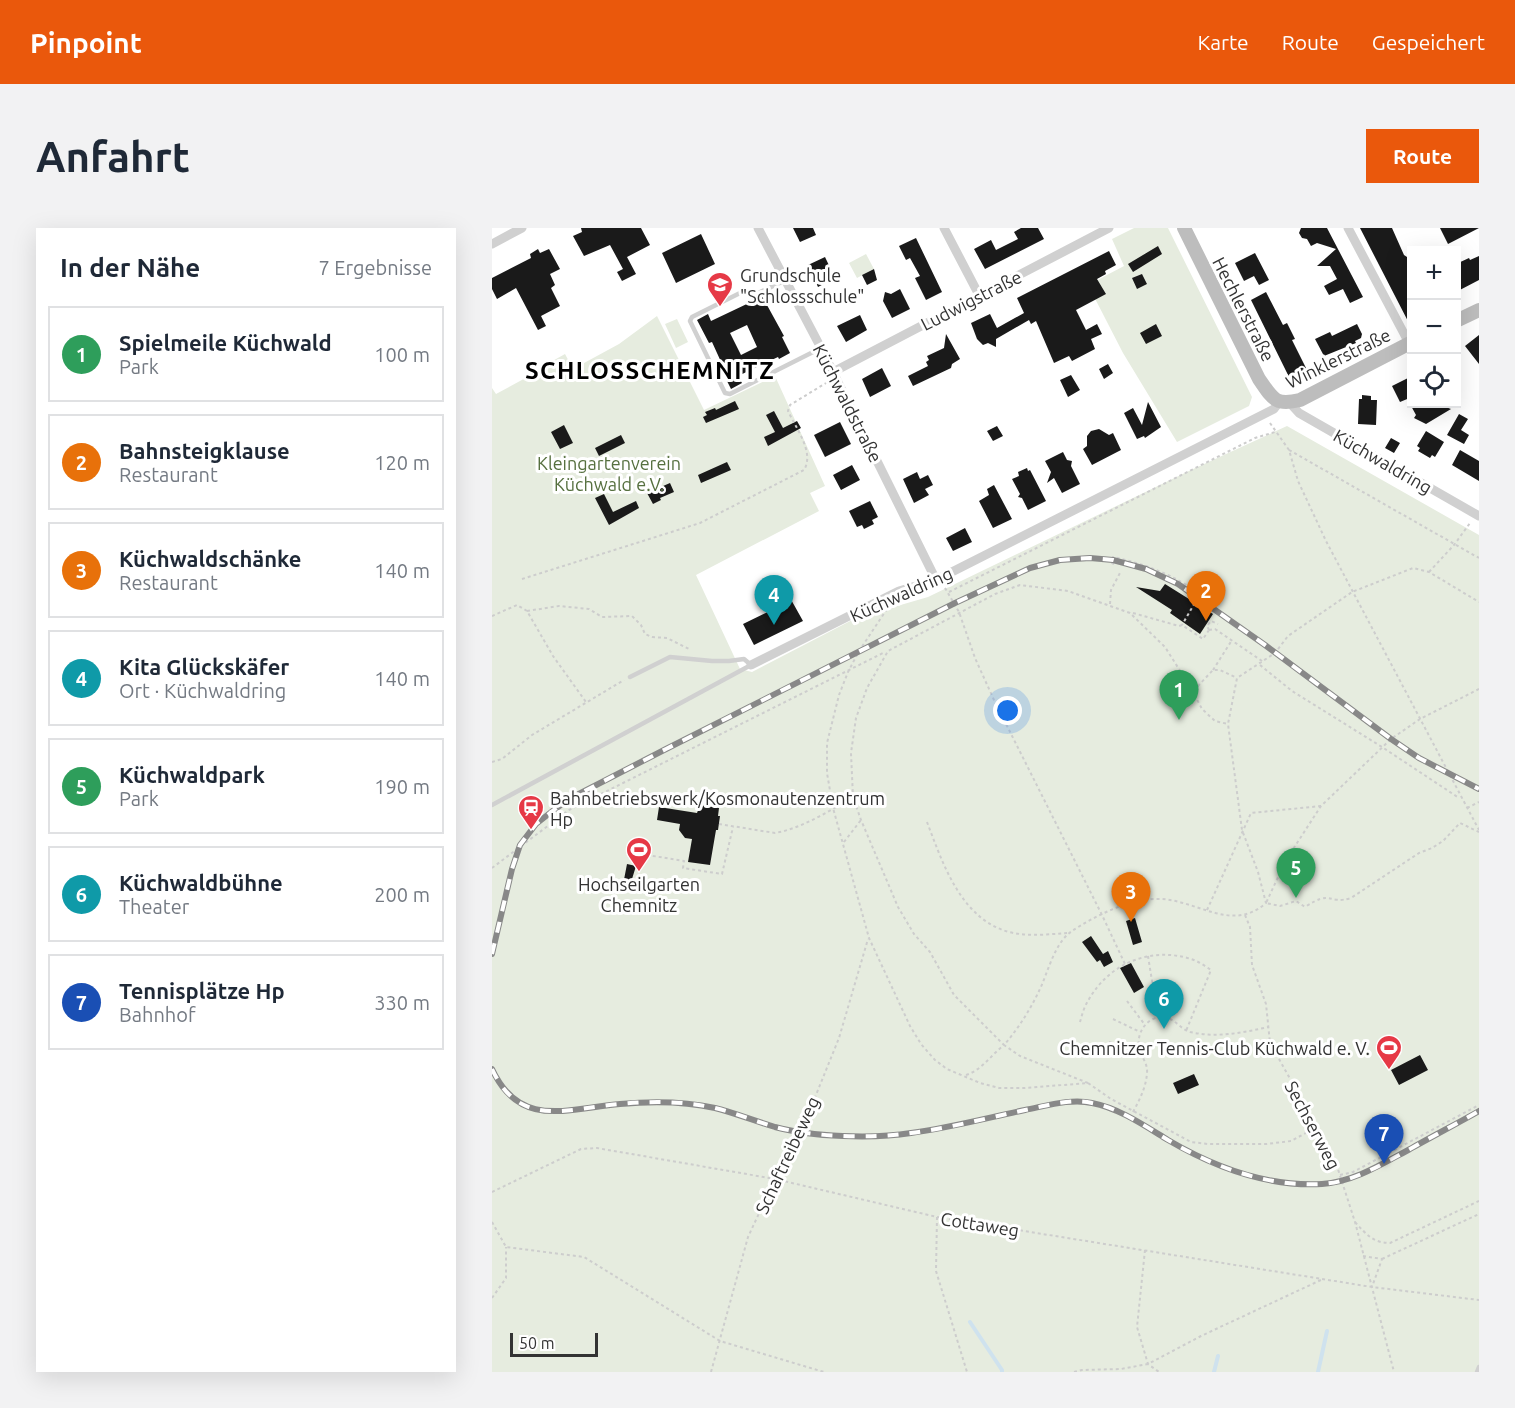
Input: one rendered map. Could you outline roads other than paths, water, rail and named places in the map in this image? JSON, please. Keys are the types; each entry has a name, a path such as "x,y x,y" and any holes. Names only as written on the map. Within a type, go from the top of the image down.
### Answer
{"main road":[{"name":"Hechlerstraße","path":"1184,228 1259,379 1272,398 1284,402"},
{"path":"1461,319 1479,310"},
{"name":"Winklerstraße","path":"1284,402 1308,396 1407,345"}],"street":[{"path":"492,244 522,228"},
{"name":"Küchwaldstraße","path":"758,228 821,348 936,580"},
{"path":"944,228 979,295"},
{"name":"Ludwigstraße","path":"834,374 1109,228"},
{"path":"1348,228 1407,337"},
{"name":"Küchwaldring","path":"751,665 899,591 936,580 1284,402 1299,413 1478,515"}],"lane":[{"path":"784,281 758,293 740,293 692,317 690,321 725,393 730,394 821,348"},
{"path":"630,676 670,657 729,662 744,659 751,665"},
{"name":"Küchwaldring","path":"492,805 751,665"},
{"path":"1477,1372 1479,1367"}],"waterway":[{"path":"970,1322 1002,1372"},
{"path":"1318,1372 1327,1331"},
{"path":"1214,1372 1218,1356"}],"railway":[{"path":"492,954 520,845 536,824 555,809 571,798 666,749 955,603 1030,568 1060,560 1090,558 1113,560 1146,569 1178,584 1265,645 1391,739 1419,758 1479,789"},
{"path":"492,1069 503,1088 517,1101 531,1108 564,1111 632,1103 679,1103 715,1108 775,1127 843,1136 911,1133 1058,1103 1084,1102 1102,1105 1122,1113 1186,1150 1222,1167 1261,1179 1301,1184 1334,1183 1357,1176 1389,1161 1479,1111"}],"place":[{"name":"Grundschule \"Schlossschule\"","path":"720,308"},
{"name":"Bahnsteigklause","path":"1206,621"},
{"name":"Kita Glückskäfer","path":"774,625"},
{"name":"Spielmeile Küchwald","path":"1179,720"},
{"name":"Bahnbetriebswerk/Kosmonautenzentrum Hp","path":"531,831"},
{"name":"Hochseilgarten Chemnitz","path":"639,873"},
{"name":"Küchwaldpark","path":"1296,898"},
{"name":"Küchwaldschänke","path":"1131,922"},
{"name":"Küchwaldbühne","path":"1164,1029"},
{"name":"Chemnitzer Tennis-Club Küchwald e. V.","path":"1389,1071"},
{"name":"Tennisplätze Hp","path":"1384,1164"}],"district":[{"name":"SCHLOSSCHEMNITZ","path":"650,370"}],"park label":[{"name":"Kleingartenverein Küchwald e.V.","path":"609,473"}]}
